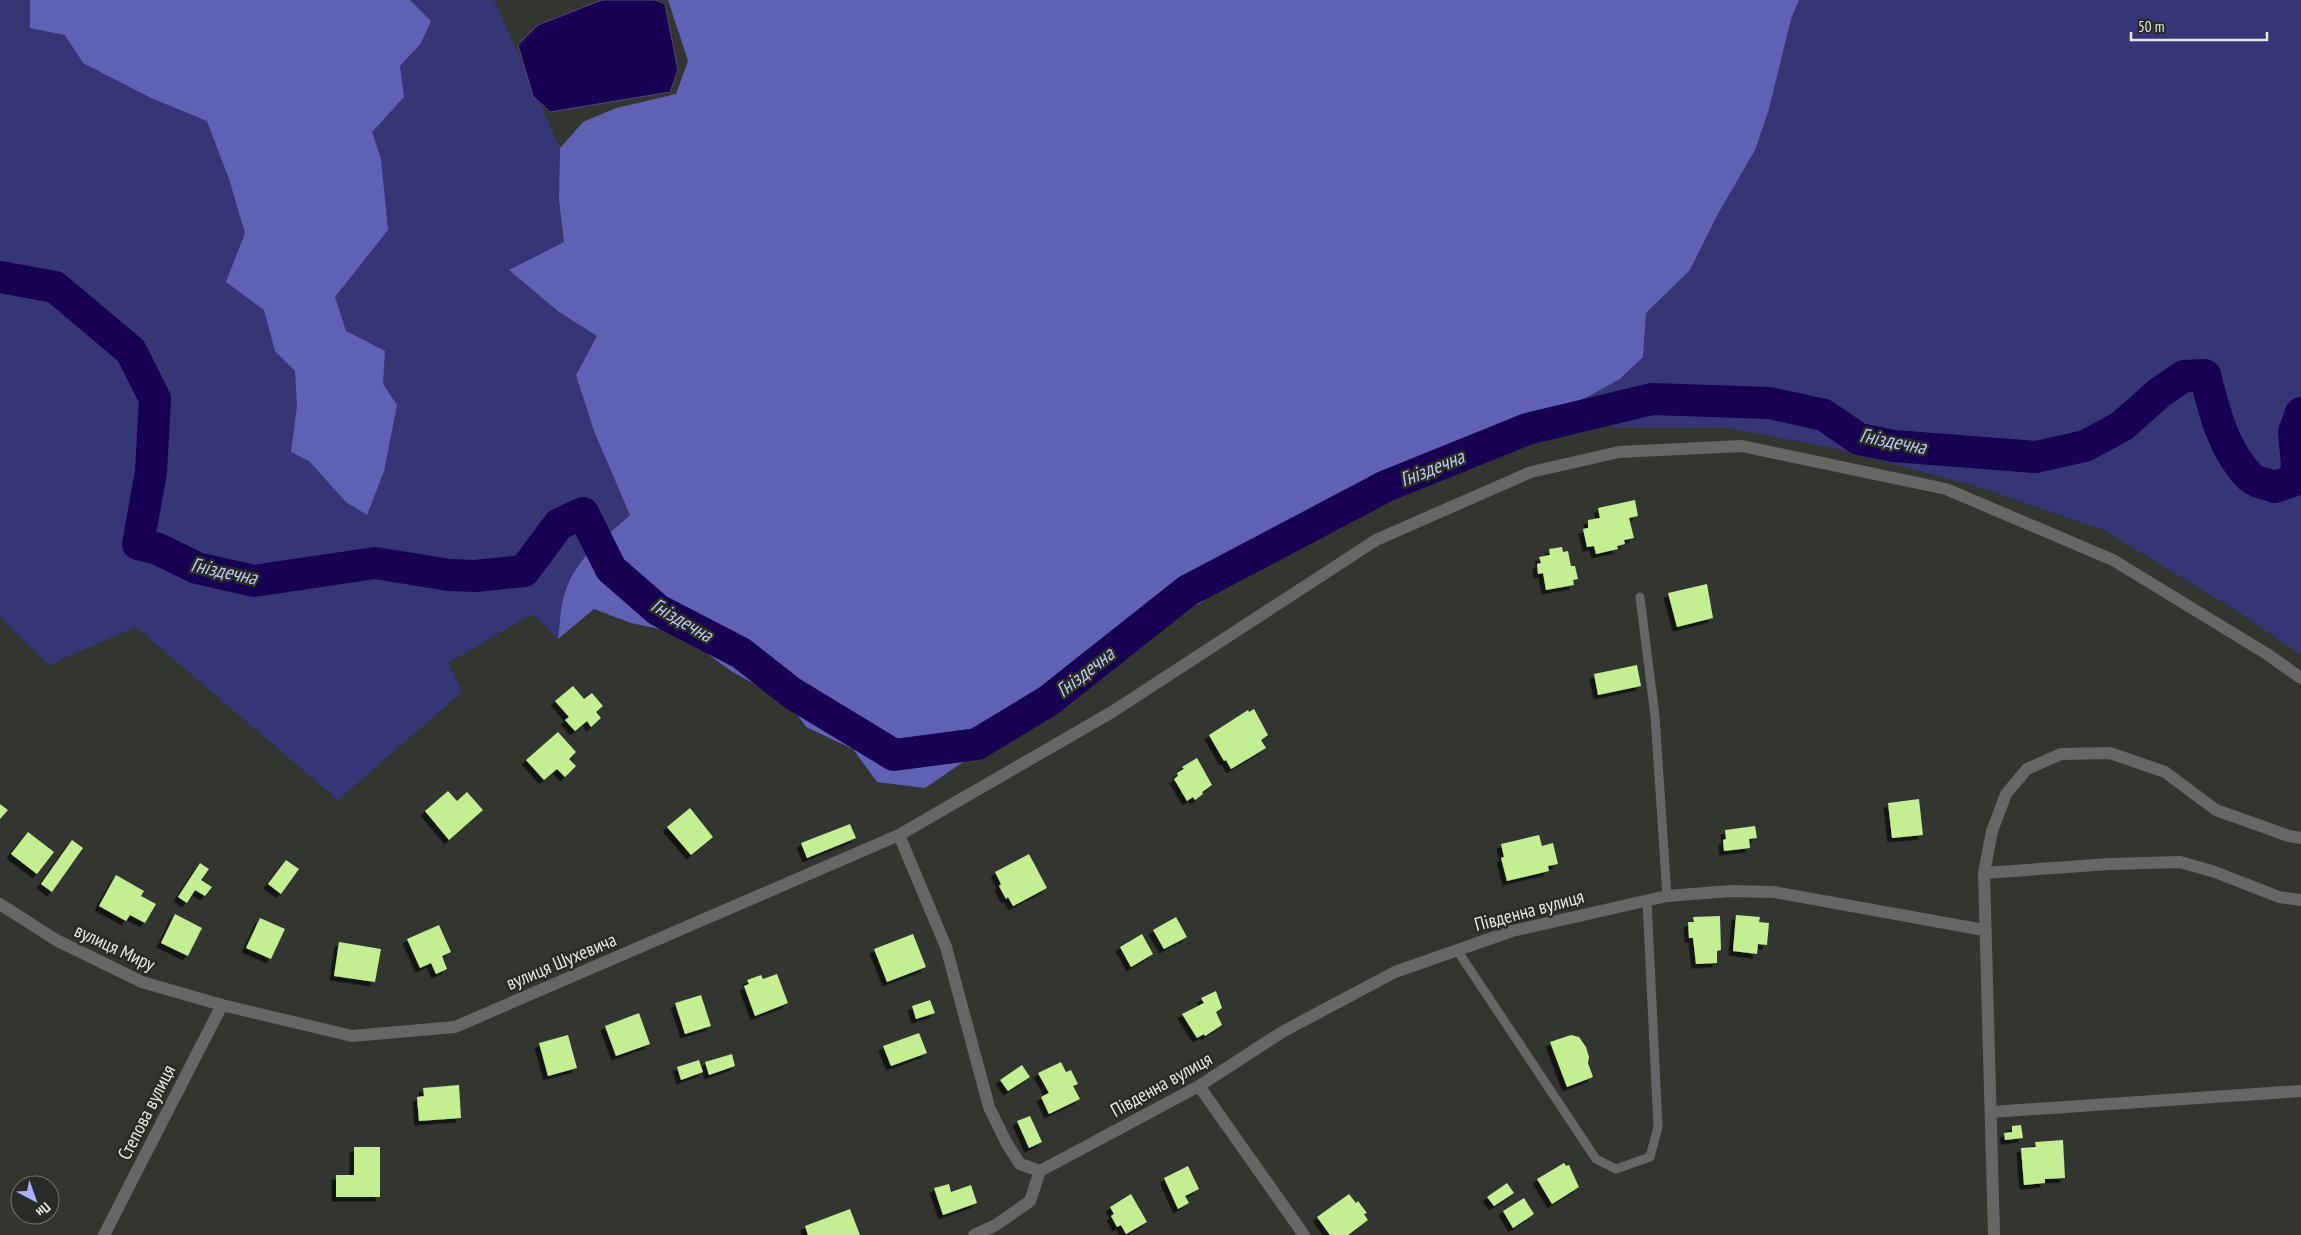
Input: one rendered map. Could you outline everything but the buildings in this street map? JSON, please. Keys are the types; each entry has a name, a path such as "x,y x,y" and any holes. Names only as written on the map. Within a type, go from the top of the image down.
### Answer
{"street":[{"name":"вулиця Шухевича","path":"222,1005 352,1036 455,1026 899,835 1112,712 1376,540 1531,472 1619,452 1742,446 1946,489 2113,560 2267,654 2301,678"},
{"path":"1994,1235 1984,930 1984,873 1992,831 2006,794 2027,769 2061,754 2110,753 2165,772 2216,810 2289,836 2301,838"},
{"path":"899,835 946,946 989,1106 1006,1142 1020,1164 1040,1171 1030,1201 996,1225 974,1235"},
{"path":"1984,873 2180,862 2214,872 2279,896 2301,900"},
{"name":"Південна вулиця","path":"1040,1171 1199,1086 1282,1032 1395,972 1512,930 1667,896 1732,891 1774,892 1984,930"},
{"name":"вулиця Миру","path":"0,904 56,940 142,982 222,1005"},
{"name":"Степова вулиця","path":"104,1235 222,1005"},
{"path":"1199,1086 1304,1235"},
{"path":"1990,1112 2301,1090"}],"lane":[{"path":"1640,597 1655,716 1667,896"},
{"path":"1456,950 1596,1160 1616,1169 1650,1157 1658,1127 1647,901"}],"shaded area":[{"path":"0,0 494,0 560,148 559,200 564,243 509,270 559,312 597,336 576,375 594,431 630,515 601,539 563,599 558,639 532,614 448,663 462,692 338,800 136,627 49,665 0,617"},
{"path":"30,0 410,0 431,21 421,43 400,66 404,97 372,132 381,159 388,230 335,297 346,331 385,351 383,384 397,405 384,471 367,515 346,502 309,461 291,452 297,406 295,371 275,351 264,310 226,282 245,233 229,179 207,121 151,98 83,63 65,35 30,28"},
{"path":"602,0 655,0 665,4 678,70 670,92 550,112 533,96 518,45 538,25"},
{"path":"668,0 1799,0 1791,19 1769,109 1755,150 1719,212 1690,270 1646,313 1643,357 1620,379 1558,413 1451,444 1413,464 1307,512 1262,542 1230,581 1199,604 1148,616 1115,646 1105,668 1049,683 1022,722 925,788 877,782 853,749 806,727 789,703 731,671 679,633 631,623 594,609 558,639 563,600 573,574 589,552 630,515 594,431 576,375 597,336 559,312 509,270 564,242 559,200 560,148 583,122 616,108 676,94 688,61"},
{"path":"1799,0 2301,0 2301,655 2234,609 2104,530 1976,486 1830,447 1727,428 1618,428 1558,413 1620,379 1643,357 1646,313 1690,270 1769,109 1791,19"}],"waterway":[{"name":"Гніздечна","path":"0,277 55,287 131,351 155,399 151,472 138,544 158,549 197,568 254,581 375,563 449,575 475,576 524,571 559,524 583,513 611,569 658,610 741,653 792,693 894,755 977,744 1048,701 1187,591 1386,486 1527,429 1652,399 1769,403 1824,415 1859,439 1894,446 2036,457 2085,446 2122,426 2159,393 2184,376 2205,375 2221,429 2233,455 2252,479 2275,487 2295,480 2297,464 2294,432 2301,413"}]}
